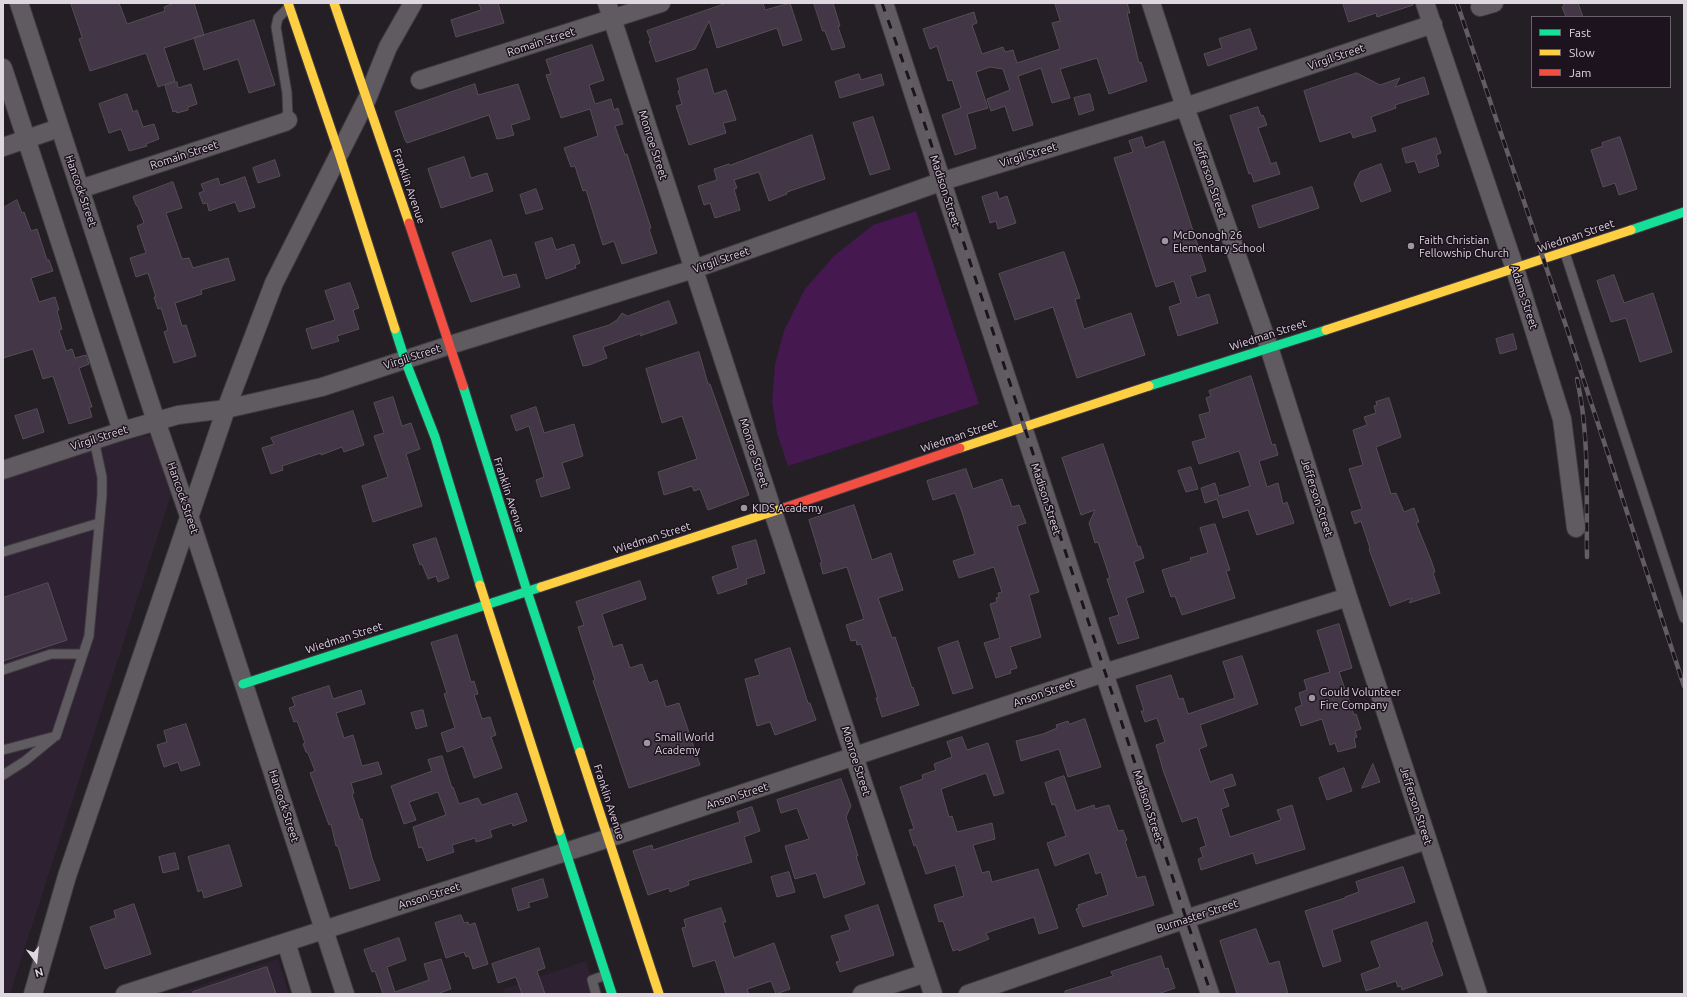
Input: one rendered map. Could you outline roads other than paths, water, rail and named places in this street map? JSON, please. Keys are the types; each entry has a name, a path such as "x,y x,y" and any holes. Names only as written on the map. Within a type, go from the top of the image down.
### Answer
{"main road":[{"name":"Franklin Avenue","path":"334,3 450,345 527,591 659,994"},
{"path":"289,5 339,152 405,360 435,437 486,605 612,994"},
{"name":"Wiedman Street","path":"244,684 773,512 1023,427 1565,253 1684,212"}],"street":[{"name":"Hancock Street","path":"19,3 345,994"},
{"path":"33,994 67,876 189,516 226,409 274,283 367,99 388,47 413,3"},
{"name":"Romain Street","path":"420,80 609,11 661,3"},
{"name":"Madison Street","path":"884,3 1210,994"},
{"name":"Jefferson Street","path":"1151,3 1185,108 1269,347 1348,597 1478,994"},
{"name":"Adams Street","path":"1425,3 1515,269 1562,419 1576,528"},
{"name":"Monroe Street","path":"609,11 933,994"},
{"name":"Virgil Street","path":"3,470 122,431 178,415 226,409 322,387 450,345 694,270 942,182 1185,108 1433,24"},
{"path":"3,68 122,431"},
{"name":"Romain Street","path":"80,189 288,120"},
{"path":"3,147 59,128"},
{"name":"Anson Street","path":"125,994 609,838 1104,673 1348,597"},
{"name":"Burmaster Street","path":"968,994 1186,919 1427,840"},
{"path":"286,942 302,994"},
{"path":"862,994 926,973"}],"lane":[{"path":"288,120 289,111 287,93 276,27 278,18 289,5"},
{"path":"1565,253 1684,618"},
{"path":"3,775 56,736 89,636 102,477 94,440"},
{"path":"3,552 99,523"},
{"path":"3,670 51,654 83,654"},
{"path":"3,750 56,736"},
{"path":"596,994 592,981 606,975"}],"railway":[{"path":"882,3 919,107 1211,994"},
{"path":"1457,3 1566,326 1684,686"},
{"path":"1577,379 1586,445 1587,557"}],"place":[{"name":"McDonogh 26 Elementary School","path":"1165,241"},
{"name":"Faith Christian Fellowship Church","path":"1411,246"},
{"name":"KIDS Academy","path":"744,508"},
{"name":"Gould Volunteer Fire Company","path":"1312,698"},
{"name":"Small World Academy","path":"647,743"}]}
